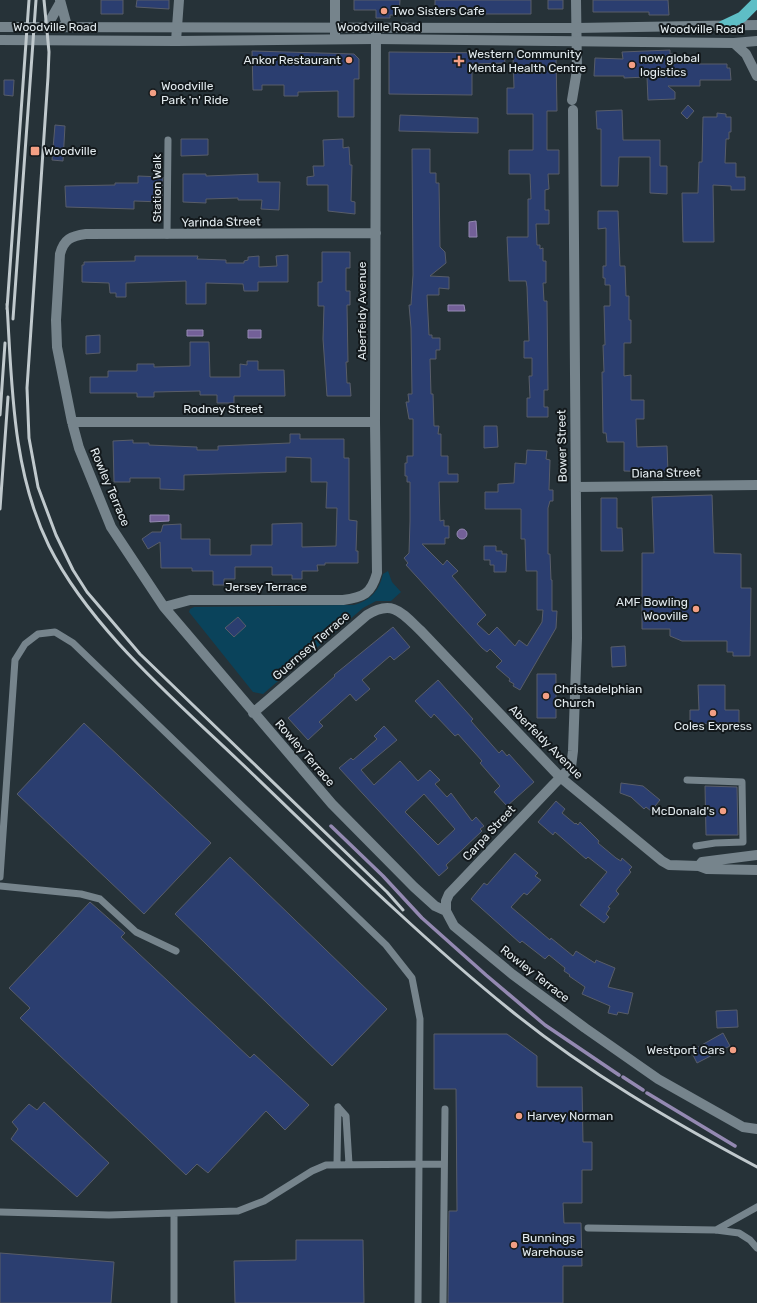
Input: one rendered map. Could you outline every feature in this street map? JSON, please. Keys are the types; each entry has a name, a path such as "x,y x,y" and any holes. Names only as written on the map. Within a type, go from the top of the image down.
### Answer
{"highway":[{"path":"723,26 742,17 757,2"}],"street":[{"path":"176,41 179,0"},
{"path":"335,0 335,39"},
{"name":"Bower Street","path":"560,777 571,767 573,751 576,638 572,105 577,70 576,0"},
{"path":"47,26 60,1"},
{"path":"60,1 67,26"},
{"name":"Woodville Road","path":"0,27 177,26 576,28 757,25"},
{"name":"Aberfeldy Avenue","path":"368,592 374,585 377,573 375,422 376,27"},
{"name":"Woodville Road","path":"0,40 176,41 375,39 734,43 757,41"},
{"path":"734,43 746,54 757,76"},
{"name":"Yarinda Street","path":"67,239 75,235 86,234 167,235 376,233"},
{"name":"Rowley Terrace","path":"67,239 62,245 60,254 56,320 57,347 72,422 79,448 111,527 164,607 253,714 332,804 414,887 435,906 446,911 454,926 512,974 585,1028 658,1079 743,1128 757,1129"},
{"name":"Rodney Street","path":"72,422 375,422"},
{"name":"Diana Street","path":"576,486 757,485"},
{"name":"Jersey Terrace","path":"164,607 190,600 343,600 360,597 368,592"},
{"name":"Aberfeldy Avenue","path":"390,607 401,612 421,631 560,777 662,861 669,865 699,866 707,869 757,870"},
{"name":"Guernsey Terrace","path":"253,714 367,616 378,609 390,607"},
{"name":"Carpa Street","path":"446,911 446,901 450,894 560,777"},
{"name":"Aberfeldy Avenue","path":"699,866 702,862 757,855"}],"lane":[{"name":"Station Walk","path":"167,235 168,140"},
{"path":"0,877 15,660 25,644 38,634 55,632 73,643 253,816 386,945 412,978 420,1019 418,1303"},
{"path":"687,780 742,782 743,842 715,843 696,846"},
{"path":"0,886 81,894 100,899 136,932 176,950"},
{"path":"337,1164 338,1107 346,1116 349,1164"},
{"path":"443,1303 443,1164 445,1109"},
{"path":"0,1212 109,1214 238,1211 264,1201 312,1170 326,1165 443,1164"},
{"path":"716,1230 757,1207"},
{"path":"174,1213 174,1303"},
{"path":"588,1228 716,1230 739,1232 750,1240 757,1248"}],"shaded area":[{"path":"476,221 477,237 469,237 469,222"},
{"path":"448,305 464,305 465,311 448,311"},
{"path":"187,330 203,330 203,336 187,336"},
{"path":"248,330 261,330 261,338 248,338"},
{"path":"150,515 169,515 169,521 150,522"},
{"path":"462,529 467,534 462,539 457,534"},
{"path":"388,571 392,582 401,592 391,601 376,601 363,608 263,694 253,692 189,612 190,609 194,607 354,605 370,597 377,590 383,574"}],"building":[{"path":"101,0 123,0 123,14 101,14"},
{"path":"137,0 169,0 169,9 136,7"},
{"path":"354,0 400,0 399,15 390,15 390,18 376,18 376,10 354,10"},
{"path":"435,0 531,0 531,14 475,14 475,11 435,11"},
{"path":"548,0 563,0 563,9 548,9"},
{"path":"593,0 668,0 669,15 649,15 649,12 593,12"},
{"path":"670,50 670,54 674,54 674,56 699,56 699,64 727,64 727,68 730,68 731,80 700,80 700,86 668,86 675,92 675,99 648,100 647,77 624,78 624,76 594,76 595,58 623,59 622,52"},
{"path":"252,51 354,54 359,59 359,79 354,79 354,117 338,117 338,91 298,92 298,96 284,96 284,85 262,85 262,90 253,90"},
{"path":"389,52 504,53 505,63 472,64 472,95 389,94"},
{"path":"556,55 557,111 547,111 547,150 559,150 559,174 548,174 549,189 545,190 545,210 549,210 549,224 536,224 537,245 540,245 540,249 543,248 543,261 546,261 546,283 543,283 544,301 547,301 548,390 544,390 544,407 548,407 548,417 527,417 527,398 530,398 529,376 532,376 532,358 524,358 524,341 529,341 527,287 526,281 509,281 507,237 528,237 528,199 531,199 530,174 509,174 509,150 533,150 533,114 507,114 507,88 514,88 513,56"},
{"path":"4,80 14,80 13,96 4,95"},
{"path":"688,105 694,111 687,119 681,113"},
{"path":"622,110 623,140 660,140 660,166 667,166 667,194 650,193 650,157 619,157 618,186 601,186 601,129 597,129 596,111"},
{"path":"717,113 726,114 726,117 731,117 731,132 729,132 729,139 726,139 725,163 736,163 736,177 745,177 745,190 731,190 731,186 713,185 714,242 683,242 682,193 698,193 699,162 702,162 703,117 717,117"},
{"path":"400,115 478,118 478,133 399,131"},
{"path":"55,125 65,126 63,161 52,160"},
{"path":"181,139 208,139 208,155 181,156"},
{"path":"343,139 343,148 349,147 350,165 352,165 351,201 355,202 355,214 328,211 328,185 307,185 307,177 314,176 313,166 324,166 323,140"},
{"path":"412,149 430,149 430,173 436,173 436,183 439,183 440,247 445,252 446,263 430,276 449,277 449,289 439,288 439,295 427,295 429,335 432,335 432,338 440,338 440,350 436,350 436,359 430,359 431,394 433,394 434,426 439,426 438,434 441,434 441,456 448,456 448,474 458,474 458,482 439,482 440,521 444,520 444,526 449,526 449,538 445,538 445,544 422,544 443,565 447,560 458,571 452,576 486,615 477,624 489,635 497,627 515,646 519,640 527,646 542,622 543,610 537,610 537,571 526,571 525,539 521,539 521,509 485,509 485,492 498,492 498,484 514,483 515,463 526,464 527,450 547,451 546,459 550,460 549,490 553,490 553,501 550,501 548,508 548,554 550,554 552,580 552,611 557,611 556,628 520,690 513,686 514,684 509,681 510,679 496,667 502,661 490,649 487,652 482,648 406,565 408,563 404,558 409,553 410,521 410,482 407,482 407,476 405,476 405,463 407,463 407,456 413,456 413,419 409,419 406,402 409,402 408,394 412,394 411,328 409,305 411,305 413,275"},
{"path":"183,174 206,174 206,176 258,174 258,182 280,182 279,210 261,209 262,200 238,200 238,198 206,199 206,203 183,202"},
{"path":"138,176 163,177 162,202 134,201 134,209 66,207 65,186 138,183"},
{"path":"598,211 618,211 620,266 625,266 626,296 629,296 629,320 631,320 631,343 624,343 624,376 631,375 631,400 644,400 644,419 636,419 637,447 667,446 668,472 624,471 624,442 607,442 606,433 603,433 602,372 604,372 603,345 605,345 604,306 610,306 610,285 605,285 605,278 603,278 603,266 606,266 606,228 598,229"},
{"path":"322,252 350,252 350,268 346,268 346,291 350,291 350,305 347,305 348,362 346,362 347,383 350,383 351,396 327,396 323,339 324,306 318,306 318,282 322,282"},
{"path":"288,255 288,282 258,282 258,291 244,291 243,284 206,283 206,304 186,304 186,281 126,283 126,297 116,297 116,293 110,293 109,283 82,282 82,265 84,265 84,262 135,261 135,256 198,256 197,259 226,260 226,263 244,263 244,261 248,260 248,257 259,256 259,267 277,266 276,256"},
{"path":"100,335 100,353 86,354 86,336"},
{"path":"190,342 209,342 210,377 240,377 240,364 247,365 247,361 258,361 258,370 284,370 285,396 234,396 234,403 217,403 217,395 200,395 200,391 154,392 154,397 137,397 137,393 90,393 90,377 108,377 108,371 137,371 137,364 154,364 154,367 190,366"},
{"path":"484,426 497,426 498,447 484,448"},
{"path":"290,434 300,434 300,439 344,439 344,458 349,458 349,520 357,521 356,551 358,551 358,563 325,563 325,565 317,565 318,571 302,571 302,579 292,579 292,575 272,575 272,567 235,567 235,579 224,579 224,585 213,585 213,571 192,571 192,568 161,568 160,542 148,549 142,539 152,532 161,532 163,525 181,524 181,539 210,539 210,555 251,555 251,545 272,545 272,524 302,523 302,547 336,546 337,508 326,508 327,482 311,482 311,458 286,457 286,472 184,475 184,490 160,489 160,478 130,478 130,482 114,482 113,441 133,440 133,443 149,443 149,445 197,447 197,450 218,450 218,446 290,443"},
{"name":"AMF Bowling Wooville","path":"712,495 714,553 741,554 741,588 751,588 750,656 733,656 733,652 727,652 727,641 682,641 670,636 670,629 642,629 642,553 654,553 652,497"},
{"path":"601,498 617,498 617,528 622,528 623,551 601,551"},
{"path":"484,546 496,546 496,551 502,551 502,554 507,554 506,572 494,572 494,565 490,565 490,560 484,560"},
{"path":"238,617 246,626 234,637 225,628"},
{"path":"393,627 410,647 394,660 390,656 362,680 370,689 356,701 350,694 319,722 323,726 308,740 288,718 335,676 334,675"},
{"path":"625,646 626,666 612,667 611,647"},
{"name":"Christadelphian Church","path":"537,674 556,674 556,718 537,718"},
{"path":"438,680 473,719 471,721 499,753 502,750 507,756 509,754 534,782 507,806 494,792 500,786 480,763 482,761 458,734 455,736 434,714 431,718 415,701"},
{"path":"698,685 725,685 725,710 739,710 739,723 690,724 690,710 699,710"},
{"path":"84,723 211,843 144,914 17,794"},
{"path":"384,726 397,740 361,770 374,785 400,761 418,781 430,770 440,780 435,784 447,797 451,793 472,821 476,817 484,826 480,829 482,831 446,865 448,868 439,876 339,768 351,758 353,760 377,739 374,736","holes":["424,794 455,829 438,845 405,812"]},
{"path":"621,783 643,786 660,800 651,811 646,807 644,809 631,797 620,793"},
{"name":"McDonald's","path":"705,786 737,787 738,835 706,835"},
{"path":"556,801 565,809 562,813 575,824 576,823 578,825 580,822 599,841 598,843 616,858 621,861 622,858 632,867 629,870 631,872 616,891 619,894 608,907 610,908 606,914 609,917 604,923 580,905 607,872 588,857 586,859 555,832 553,835 538,822"},
{"path":"515,853 538,873 535,876 541,880 527,895 524,893 511,907 550,940 551,938 573,956 576,951 595,963 596,960 615,968 608,987 633,993 628,1014 618,1012 617,1015 608,1013 610,1006 582,994 585,987 569,976 570,975 564,971 565,968 549,955 545,959 522,941 520,943 471,899 484,883 487,885"},
{"path":"230,857 387,1009 332,1066 175,914"},
{"path":"90,902 125,933 121,937 250,1058 254,1054 309,1105 285,1130 266,1111 208,1173 197,1164 186,1175 20,1018 30,1008 9,988"},
{"path":"737,1010 738,1027 717,1028 716,1011"},
{"path":"723,1033 730,1046 697,1063 691,1051"},
{"name":"Harvey Norman","path":"434,1034 507,1034 537,1056 537,1087 582,1087 583,1142 592,1142 592,1170 582,1170 582,1203 563,1203 564,1223 581,1223 582,1266 563,1266 563,1303 448,1303 449,1211 457,1211 456,1089 434,1089"},
{"path":"44,1102 109,1163 77,1197 11,1139 18,1129 12,1122 29,1104 37,1110"},
{"path":"296,1240 363,1240 364,1303 235,1303 234,1261 296,1260"},
{"path":"0,1253 114,1262 111,1303 0,1303"}],"waterway":[{"path":"331,826 383,876 422,918 486,975 545,1025 619,1075"},
{"path":"623,1077 643,1090"},
{"path":"647,1093 735,1146"}],"railway":[{"path":"7,309 29,0"},
{"path":"13,319 36,0"},
{"path":"44,0 49,52 48,77 27,388 29,438 38,487 56,535 73,570 87,592 140,654 387,892 403,910"},
{"path":"7,304 10,365 16,427 21,458 37,517 49,546 66,576 110,633 161,687 371,888 439,950 509,1009 538,1032 629,1094 693,1132 757,1167"},
{"path":"0,415 5,343"},
{"path":"0,509 8,397"}],"place":[{"name":"Two Sisters Cafe","path":"384,11"},
{"name":"Ankor Restaurant","path":"349,60"},
{"name":"Western Community Mental Health Centre","path":"459,61"},
{"name":"now global logistics","path":"632,65"},
{"name":"Woodville Park 'n' Ride","path":"153,93"},
{"name":"Woodville","path":"35,151"},
{"name":"AMF Bowling Wooville","path":"696,609"},
{"name":"Christadelphian Church","path":"546,696"},
{"name":"Coles Express","path":"713,713"},
{"name":"McDonald's","path":"723,811"},
{"name":"Westport Cars","path":"733,1050"},
{"name":"Harvey Norman","path":"519,1116"},
{"name":"Bunnings Warehouse","path":"514,1245"}]}
